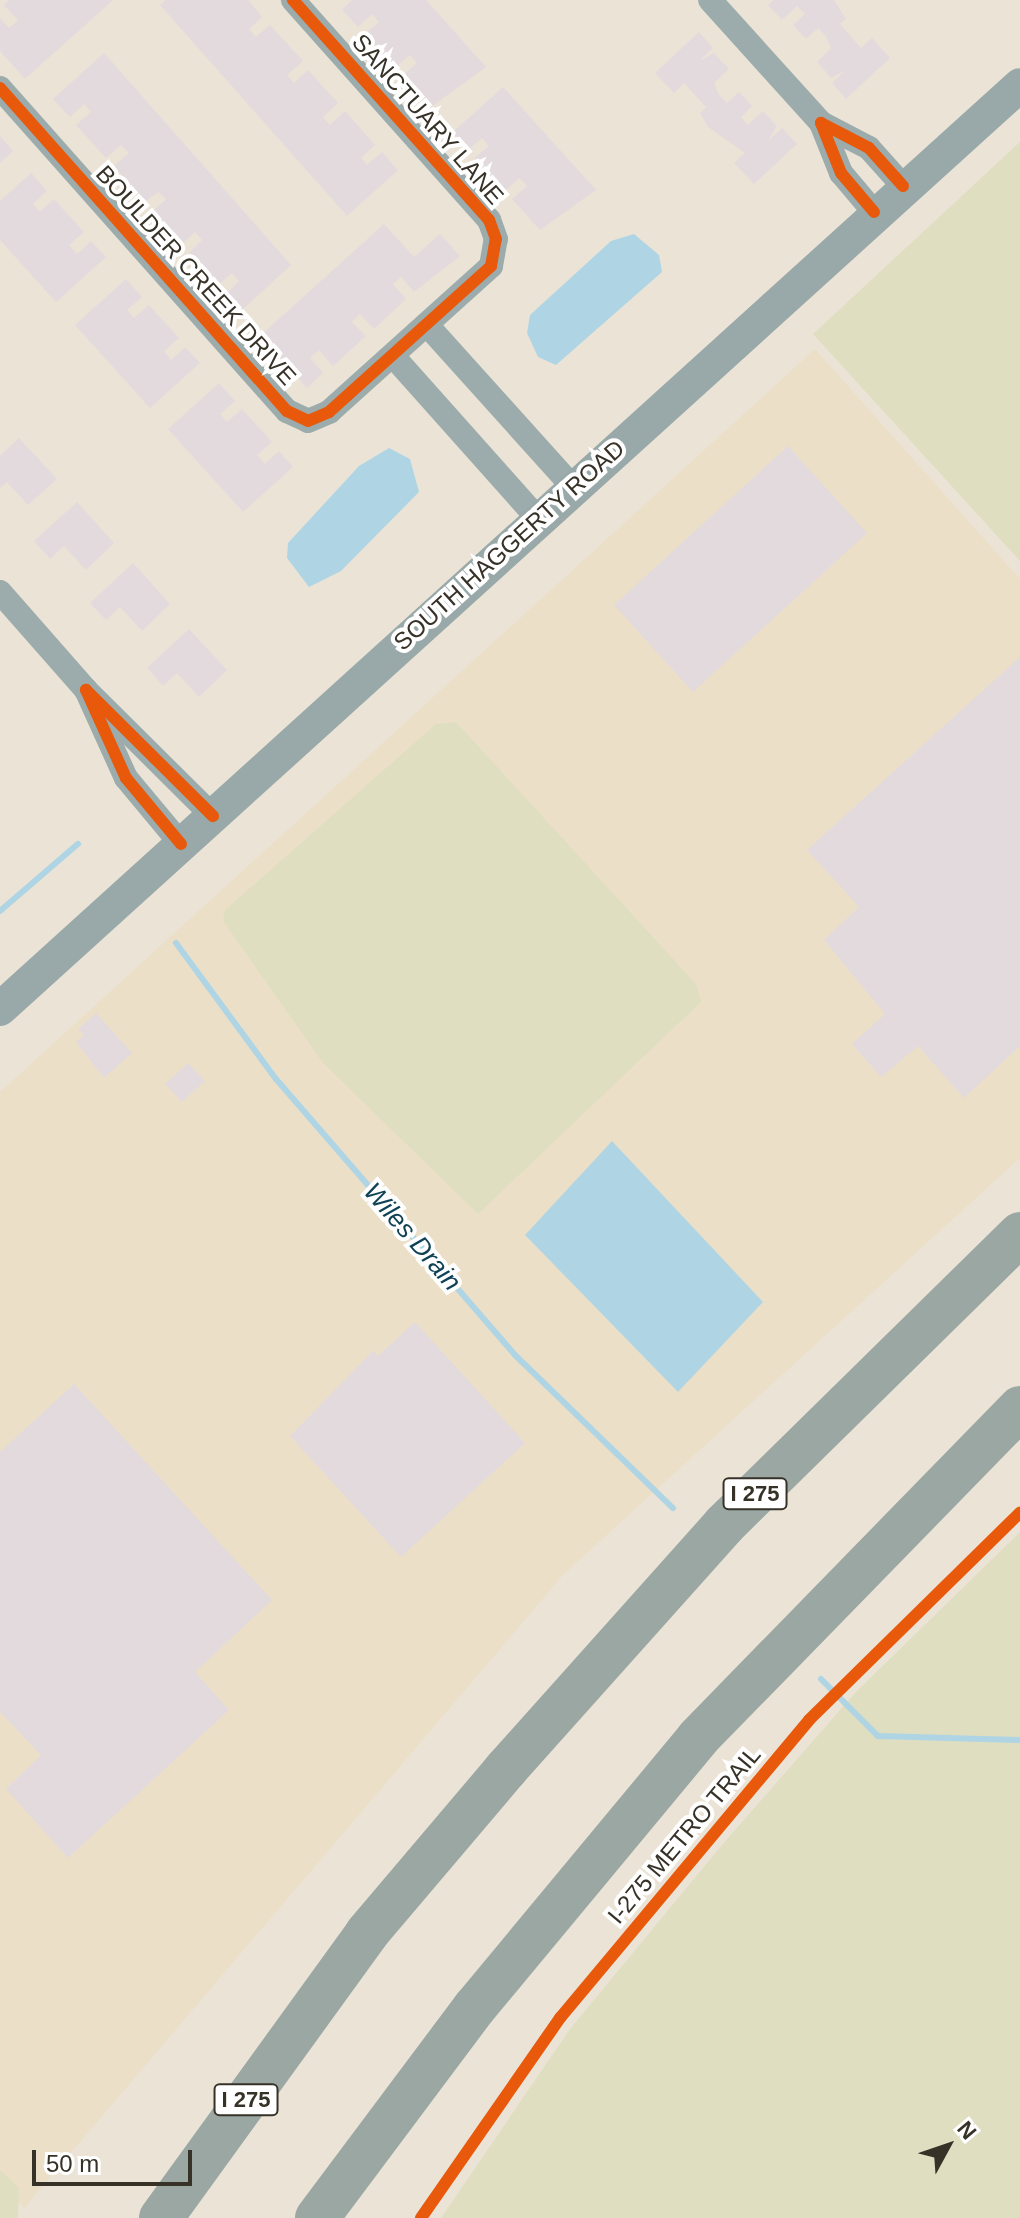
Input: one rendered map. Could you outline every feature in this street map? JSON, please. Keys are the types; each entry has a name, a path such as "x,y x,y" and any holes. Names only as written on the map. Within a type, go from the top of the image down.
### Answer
{"highway":[{"name":"I 275","path":"161,2218 331,1981 506,1769 724,1525 1020,1234"},
{"path":"317,2218 475,2007 698,1738 1020,1408"},
{"path":"128,2218 241,2073 331,1981"}],"main road":[{"name":"SOUTH HAGGERTY ROAD","path":"0,1009 874,212 1020,85"}],"street":[{"name":"SANCTUARY LANE","path":"293,0 489,220 496,239 491,266 410,340"},
{"path":"710,0 821,123 841,173 874,212"},
{"name":"BOULDER CREEK DRIVE","path":"0,88 287,411 308,421 329,412 410,340"},
{"path":"821,123 869,148 903,186"},
{"path":"410,340 573,487"},
{"path":"410,340 538,519"},
{"path":"0,592 86,690 213,816"},
{"path":"86,690 126,778 181,844"}],"shaded area":[{"path":"815,349 1020,579 1020,1158 564,1574 24,2208 0,2182 0,1092"}],"green space":[{"path":"1020,142 1020,561 813,334"},
{"path":"456,722 696,984 701,1002 478,1214 323,1063 223,921 225,910 436,724"},
{"path":"1020,1532 1020,2218 441,2218 570,2029 722,1845 855,1693"},
{"path":"0,2170 19,2188 18,2218 0,2218"}],"water":[{"path":"634,234 659,255 662,272 556,365 538,357 527,333 530,315 611,241"},
{"path":"389,448 410,459 419,492 341,571 309,587 287,558 288,543 359,466"},
{"path":"612,1141 763,1302 678,1392 525,1235"}],"building":[{"path":"9,0 113,0 25,79 0,51 0,18 9,28 18,20 4,5"},
{"path":"165,0 248,0 262,17 249,29 256,37 270,25 303,61 287,75 294,83 308,70 338,103 323,117 330,125 345,111 375,145 361,158 367,165 382,152 398,170 347,216 160,5"},
{"path":"352,0 426,0 486,67 431,107 403,75 417,63 410,55 395,68 364,35 379,22 372,14 358,27 342,10"},
{"path":"774,0 834,0 846,19 840,24 861,48 872,38 890,58 846,99 832,83 846,70 831,78 817,62 831,48 826,36 818,28 806,39 793,25 805,14 797,6 782,20 768,5"},
{"path":"699,32 713,48 699,61 714,53 729,69 714,83 719,95 727,103 739,92 752,106 741,117 748,125 763,111 777,126 768,141 782,128 797,144 754,184 734,163 745,153 708,127 700,113 706,107 684,83 674,93 655,73"},
{"path":"104,53 291,265 241,311 226,294 239,281 232,273 218,285 189,253 202,240 195,232 181,245 152,212 166,199 158,192 145,202 114,166 129,153 121,145 106,158 76,125 91,112 84,104 70,117 53,99"},
{"path":"503,87 596,190 540,230 512,199 527,186 519,178 504,192 474,158 489,146 482,138 467,151 452,133"},
{"path":"0,136 13,151 0,163"},
{"path":"31,173 47,191 33,204 40,212 54,199 84,232 69,245 77,254 91,241 106,257 56,302 0,240 0,201"},
{"path":"384,224 414,257 440,234 460,256 414,292 401,277 393,284 406,299 374,329 360,314 352,322 366,336 333,366 319,350 310,358 323,373 307,388 260,336"},
{"path":"126,279 142,297 127,310 134,318 149,305 179,338 164,351 171,360 185,347 200,363 150,408 75,325"},
{"path":"219,383 235,401 220,414 227,422 242,409 272,442 257,455 265,464 279,451 293,467 243,512 168,429"},
{"path":"19,438 57,479 28,505 7,482 0,488 0,456"},
{"path":"788,446 867,533 693,692 614,605"},
{"path":"77,502 114,543 86,570 64,546 50,559 34,541"},
{"path":"133,563 170,604 142,631 120,607 106,620 90,603"},
{"path":"189,629 227,670 199,697 177,673 163,686 147,668"},
{"path":"1020,657 1020,1046 964,1098 918,1046 881,1077 852,1044 885,1014 824,940 859,907 807,850"},
{"path":"96,1013 132,1053 104,1078 76,1042 84,1035 78,1029"},
{"path":"188,1063 205,1081 182,1102 165,1084"},
{"path":"415,1322 525,1443 401,1557 290,1436 373,1351 378,1356"},
{"path":"74,1384 272,1600 195,1672 229,1710 68,1858 6,1789 41,1755 0,1712 0,1452"}],"waterway":[{"name":"Wiles Drain","path":"0,911 78,844"},
{"name":"Wiles Drain","path":"176,943 276,1079 515,1355 673,1508"},
{"name":"Wiles Drain","path":"821,1679 878,1736 1020,1740"}],"cycle path":[{"path":"0,88 287,411 308,421 329,412 491,266 496,239 489,220 293,0"},
{"path":"874,212 841,173 821,123 869,148 903,186"},
{"path":"181,844 126,778 86,690 213,816"},
{"name":"I-275 METRO TRAIL","path":"421,2218 560,2018 809,1720 1020,1513"}]}
